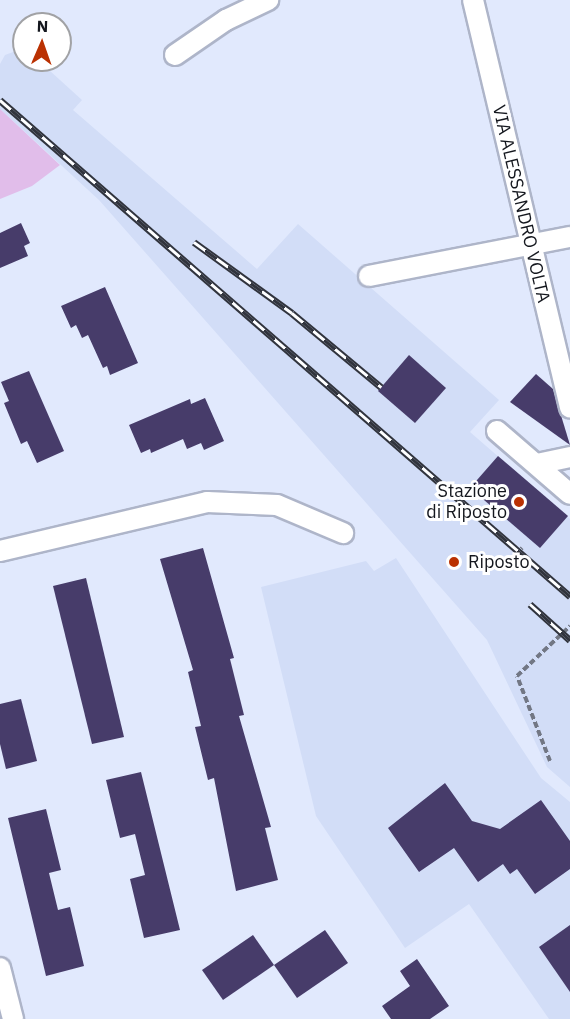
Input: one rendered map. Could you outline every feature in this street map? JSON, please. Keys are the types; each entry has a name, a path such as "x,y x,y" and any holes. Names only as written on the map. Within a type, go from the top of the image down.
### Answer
{"street":[{"path":"175,55 226,20 268,0"},
{"name":"VIA ALESSANDRO VOLTA","path":"473,0 570,408"},
{"path":"369,276 570,237"},
{"path":"497,431 570,494"},
{"path":"537,464 570,457"},
{"path":"0,551 207,502 277,505 343,533"},
{"path":"0,968 13,1019"}],"path":[{"path":"447,496 453,488"},
{"path":"515,555 522,548"},
{"path":"550,761 517,676 570,626"}],"shaded area":[{"path":"12,52 12,72 51,72 82,100 73,110 257,269 298,224 499,400 470,432 570,519 570,787 547,767 487,640 99,200 0,109 0,64 5,55"},
{"path":"0,109 60,165 32,186 0,199"},
{"path":"396,558 541,778 570,802 570,1019 549,1019 469,904 405,948 316,816 261,587 366,561 374,571"}],"building":[{"path":"21,223 30,243 24,246 28,256 0,268 0,233"},
{"path":"105,287 138,363 110,375 107,366 103,368 88,335 82,338 76,325 71,328 61,306"},
{"path":"409,355 446,388 415,423 378,391"},
{"path":"29,371 64,451 37,463 27,441 21,444 4,403 9,401 1,382"},
{"path":"536,374 553,389 570,445 510,402"},
{"path":"205,398 224,441 204,450 201,443 187,449 183,439 151,453 150,449 141,453 129,425 190,399 191,404"},
{"name":"Stazione di Riposto","path":"498,456 568,516 540,548 470,488"},
{"path":"203,548 234,658 230,659 244,715 239,716 271,827 265,828 278,880 236,891 214,778 208,780 195,727 201,726 188,672 193,670 160,559"},
{"path":"86,578 124,737 92,744 53,586"},
{"path":"21,699 37,761 6,769 0,744 0,704"},
{"path":"141,772 180,930 144,938 130,879 145,875 135,834 120,838 106,780"},
{"path":"445,783 472,821 500,829 541,800 570,841 570,869 535,894 517,869 510,874 503,864 478,882 454,848 419,872 388,828"},
{"path":"46,809 61,870 49,873 58,910 70,907 84,966 46,976 8,818"},
{"path":"570,925 570,992 539,947"},
{"path":"325,930 348,963 297,998 274,965"},
{"path":"253,935 274,965 223,1000 202,970"},
{"path":"417,959 449,1006 430,1019 391,1019 382,1006 410,986 400,971"}],"railway":[{"path":"0,100 570,596"},
{"path":"194,242 292,313 381,387"},
{"path":"530,604 570,640"}],"place":[{"name":"Stazione di Riposto","path":"519,502"},
{"name":"Riposto","path":"454,562"}]}
